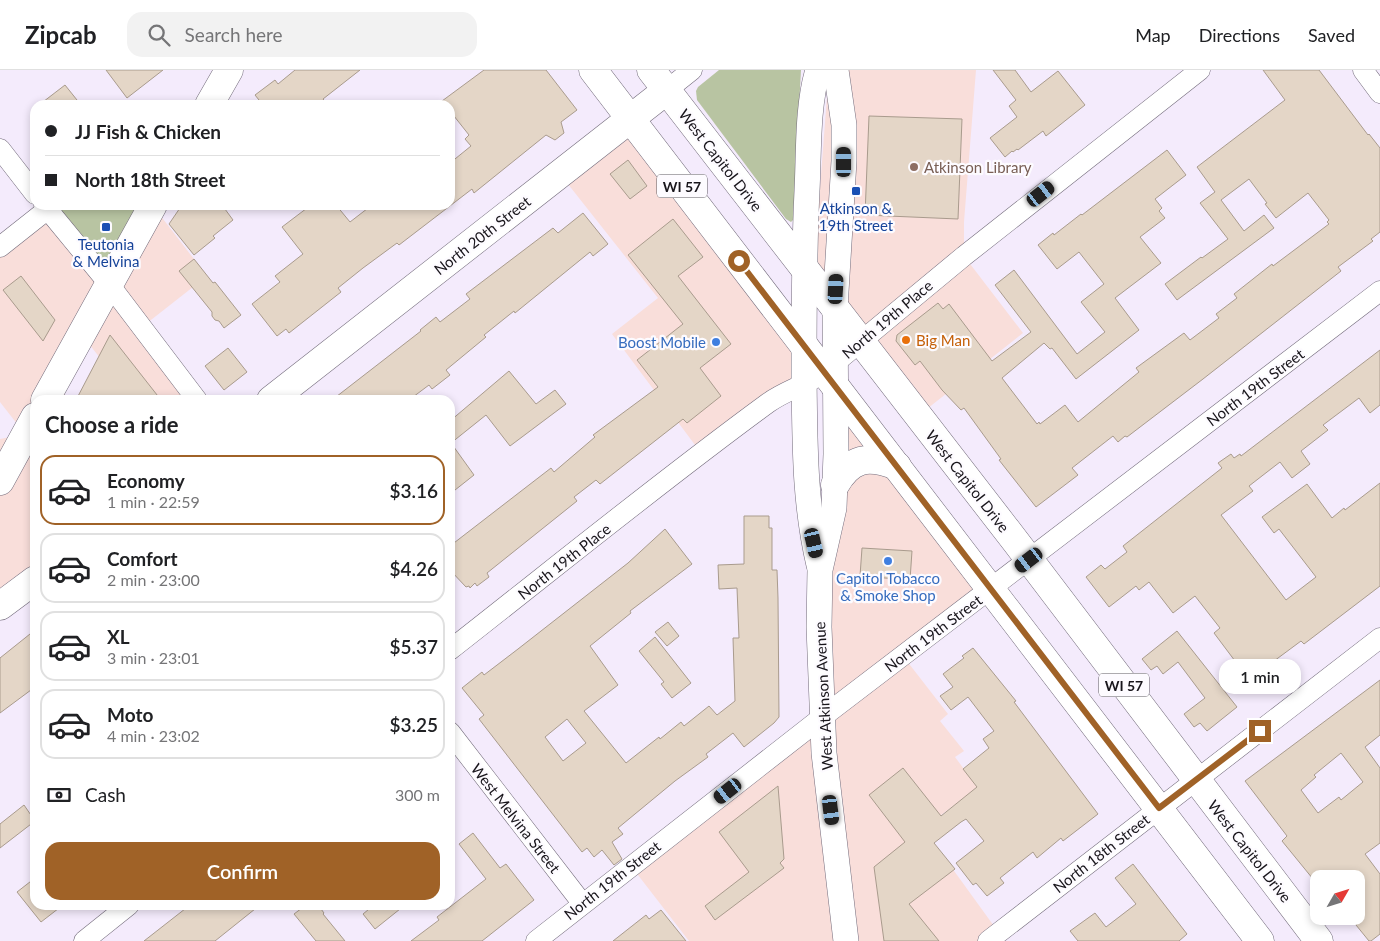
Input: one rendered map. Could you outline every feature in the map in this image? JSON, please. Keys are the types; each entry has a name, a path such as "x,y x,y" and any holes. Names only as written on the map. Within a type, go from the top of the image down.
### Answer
{"main road":[{"path":"212,100 229,70"},
{"path":"593,70 630,118"},
{"name":"North 20th Street","path":"277,395 630,118 659,80"},
{"name":"West Capitol Drive","path":"659,80 1029,560 1319,941"},
{"name":"WI 57","path":"630,118 804,346 824,376 897,466 1260,941"},
{"path":"48,395 150,210"},
{"path":"0,480 30,426"},
{"path":"835,485 846,470 859,462 870,459 880,460 897,466"},
{"path":"0,606 30,584"}],"street":[{"name":"North 20th Street","path":"659,80 692,70"},
{"path":"804,346 806,217 812,98 818,70"},
{"name":"West Atkinson Avenue","path":"820,570 811,530 805,459 824,376 835,308 844,162 844,125 836,70"},
{"name":"North 19th Place","path":"455,646 780,394 824,376 860,341 964,256 1200,70"},
{"path":"1363,70 1380,93"},
{"path":"0,149 30,188"},
{"path":"0,247 43,210"},
{"path":"51,210 193,395"},
{"name":"North 19th Street","path":"536,941 822,718 1380,291"},
{"name":"West Atkinson Avenue","path":"824,376 835,485 834,508 820,570 819,627 822,718 824,753 846,941"},
{"name":"North 18th Street","path":"988,941 1380,638"},
{"name":"West Melvina Street","path":"455,739 582,904"},
{"path":"84,941 123,910"}],"shaded area":[{"path":"829,70 976,70 964,222 964,256 1023,333 918,416 813,280"},
{"path":"630,118 991,588 903,656 948,714 940,721 964,751 955,757 978,788 923,828 999,933 988,941 689,941 631,866 825,715 824,373 701,453 612,334 658,298 560,174"},
{"path":"46,210 156,210 207,276 142,327 193,395 129,395 82,335 55,382 65,395 30,395 30,585 0,609 0,439 25,434 0,402 0,247"}],"green space":[{"path":"719,70 801,70 793,220 791,222 786,219 697,100 696,91 698,87"},
{"path":"57,210 150,210 109,284"}],"building":[{"path":"106,70 163,70 127,98"},
{"path":"295,70 360,70 324,100 259,100 255,95 275,80 278,84"},
{"path":"484,70 546,70 577,110 561,122 564,133 555,140 546,135 474,193 472,189 455,202 455,159 471,146 465,139 469,135 455,117 455,100 443,100"},
{"path":"993,70 1015,70 1031,92 1058,71 1085,105 1046,136 1043,131 1018,150 1012,151 1005,157 990,138 1017,117 1009,106 1016,100"},
{"path":"1263,70 1319,70 1380,148 1380,232 1371,239 1373,241 1338,267 1341,271 1203,379 1127,437 1125,436 1118,442 1113,436 1072,468 1078,475 1036,507 999,460 1001,459 964,408 961,410 942,390 920,361 915,365 896,341 897,335 938,303 943,309 949,304 992,361 1031,332 995,285 1014,270 1077,354 1105,332 1081,302 1104,284 1079,252 1057,269 1038,245 1082,215 1167,150 1186,175 1155,199 1162,208 1159,211 1165,218 1140,237 1161,263 1115,298 1139,330 1076,379 1052,348 1050,349 1044,343 1002,378 1037,424 1039,422 1040,424 1065,405 1078,422 1139,372 1136,368 1184,333 1190,340 1219,318 1216,314 1237,298 1234,294 1272,264 1273,266 1329,224 1327,222 1329,220 1308,193 1276,218 1249,179 1221,200 1244,231 1264,215 1274,228 1177,300 1165,284 1228,239 1200,203 1215,192 1197,167 1285,100"},
{"path":"65,85 77,100 46,100"},
{"name":"Atkinson Library","path":"869,116 962,119 958,219 865,215"},
{"path":"628,160 647,186 630,199 610,174"},
{"path":"179,210 226,210 233,220 194,255 169,224"},
{"path":"304,210 340,210 350,222 366,210 445,210 399,245 397,243 363,268 338,288 341,292 289,333 286,329 277,336 252,304 280,282 275,276 303,254 282,227"},
{"path":"583,213 608,244 593,256 590,252 515,313 514,311 484,335 486,337 446,370 450,375 432,389 429,385 416,395 338,395 421,331 436,317 440,322 470,299 466,294 553,228 558,233"},
{"path":"673,219 703,257 678,276 731,344 700,368 721,396 687,423 683,419 600,484 596,480 574,497 577,501 487,573 489,577 477,586 475,583 470,588 469,586 466,587 455,575 455,542 551,468 554,472 595,437 593,435 658,387 637,360 683,324 628,255"},
{"path":"194,259 241,315 224,328 219,321 215,320 212,312 179,271"},
{"path":"21,276 55,320 43,341 3,290"},
{"path":"110,335 157,395 79,395"},
{"path":"228,348 247,372 224,390 205,366"},
{"path":"1380,350 1380,405 1370,413 1359,398 1323,425 1328,430 1301,451 1310,464 1292,478 1280,462 1249,486 1253,491 1221,515 1286,600 1316,577 1279,529 1274,533 1262,517 1307,484 1332,518 1380,483 1380,586 1304,644 1301,641 1270,664 1277,673 1256,689 1214,633 1220,628 1195,596 1173,613 1149,582 1139,590 1136,586 1109,607 1086,577 1101,565 1105,569 1127,552 1123,546 1222,468 1218,463 1231,454 1234,458 1240,454 1241,456"},
{"path":"509,371 536,404 555,390 566,404 510,446 486,415 455,440 455,417"},
{"path":"455,449 474,475 455,490"},
{"path":"744,516 769,516 769,528 772,528 772,570 777,570 779,717 744,747 733,733 706,754 708,757 675,781 618,828 623,834 612,842 622,859 614,865 602,850 594,857 587,848 582,852 479,719 484,715 462,688 482,672 484,675 628,563 665,529 692,564 630,611 631,613 590,646 618,685 584,711 626,763 659,737 660,739 681,722 684,726 709,706 717,715 735,701 733,638 739,638 737,588 719,589 718,565 744,564","holes":["567,719 586,743 563,761 545,737"]},
{"path":"862,548 912,551 910,580 860,576"},
{"path":"668,622 679,636 667,646 655,632"},
{"path":"1177,631 1237,707 1207,731 1200,723 1194,727 1184,714 1205,698 1178,662 1163,674 1157,666 1151,670 1142,659"},
{"path":"30,634 30,691 0,713 0,658"},
{"path":"655,637 691,683 672,698 661,684 664,682 639,651"},
{"path":"973,648 1016,701 1014,702 1098,814 1063,841 1061,838 1037,858 1033,852 1000,878 1004,883 987,896 976,883 973,885 956,863 984,841 966,819 934,843 955,869 909,904 939,941 884,941 874,867 905,842 869,795 903,768 941,816 977,787 963,769 989,748 983,739 994,731 968,697 951,710 940,696 953,687 943,674 964,658 962,656"},
{"path":"1380,680 1380,735 1365,747 1380,768 1380,843 1365,854 1380,874 1380,934 1369,941 1356,925 1365,925 1365,870 1310,870 1310,875 1282,841 1287,836 1245,781","holes":["1341,753 1363,782 1341,800 1339,797 1318,813 1301,790 1316,777 1314,775"]},
{"path":"778,786 784,859 780,863 784,868 715,920 705,906 749,872 719,832"},
{"path":"24,805 30,814 30,825 0,848 0,824"},
{"path":"473,833 500,868 506,864 534,900 482,941 411,941 439,920 437,917 446,910 455,910 455,903 486,879 459,844"},
{"path":"1133,864 1187,934 1179,941 1078,941 1070,931 1095,913 1106,927 1136,904 1115,878"},
{"path":"30,882 30,908 17,892"},
{"path":"31,910 57,910 41,922"},
{"path":"184,910 254,910 215,941 144,941"},
{"path":"299,910 322,910 345,941 316,941 294,914"},
{"path":"368,910 399,910 375,929 363,914"},
{"path":"661,910 686,941 613,941 646,915 649,919"}],"place":[{"name":"Atkinson Library","path":"914,167"},
{"name":"Atkinson & 19th Street","path":"856,191"},
{"name":"Teutonia & Melvina","path":"106,227"},
{"name":"Big Man","path":"906,340"},
{"name":"Boost Mobile","path":"716,342"},
{"name":"Capitol Tobacco & Smoke Shop","path":"888,561"}],"route":[{"path":"739,261 1159,808 1260,731"}]}
